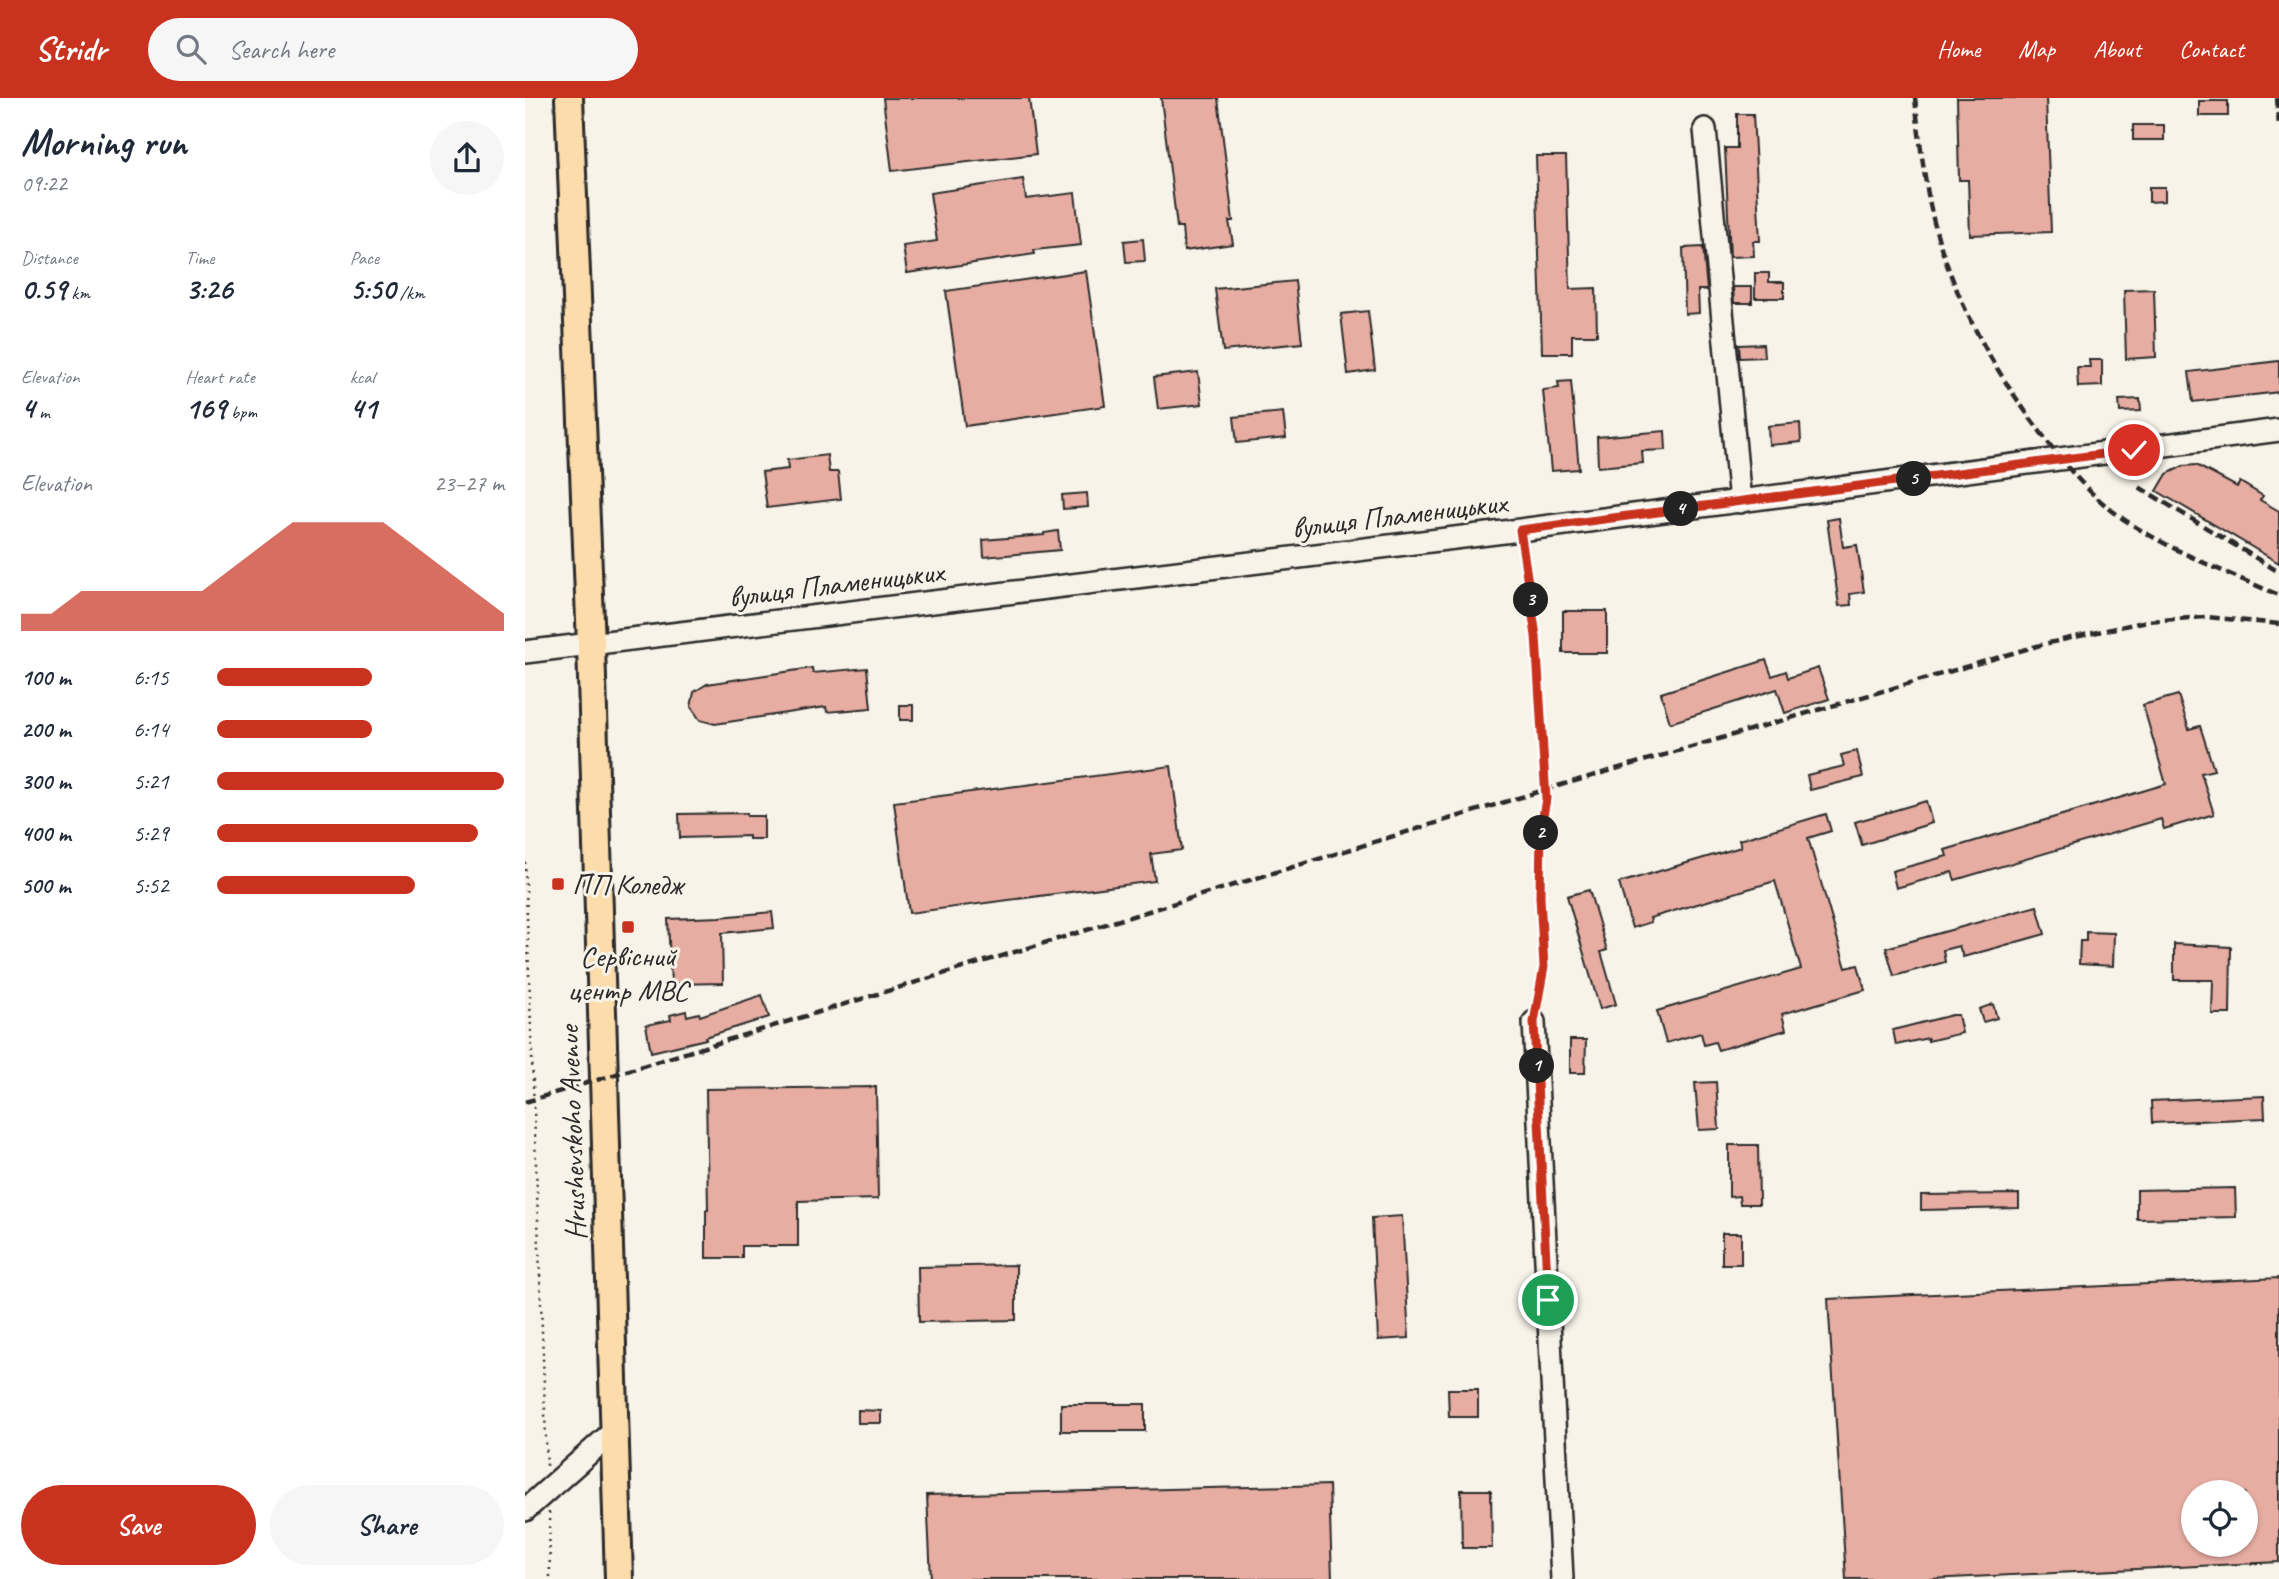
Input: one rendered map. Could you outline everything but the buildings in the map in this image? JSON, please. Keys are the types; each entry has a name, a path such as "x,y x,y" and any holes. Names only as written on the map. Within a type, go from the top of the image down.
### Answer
{"main road":[{"name":"Hrushevskoho Avenue","path":"569,98 591,645 619,1579"}],"street":[{"path":"1705,129 1740,502"},
{"name":"вулиця Пламеницьких","path":"525,652 1520,530 2279,430"},
{"path":"1534,1022 1562,1579"},
{"path":"525,1510 614,1431"}],"path":[{"path":"1520,530 1536,636 1546,799 1541,827 1540,897 1544,967 1534,1022"},
{"path":"525,862 551,1579"}],"railway":[{"path":"1915,98 1929,201 1955,287 1992,361 2039,430 2080,482 2117,515 2185,554 2279,595"},
{"path":"2277,98 2279,127"},
{"path":"2139,487 2279,572"},
{"path":"525,1102 1544,790 2044,644 2147,621 2206,617 2279,624"}],"place":[{"name":"ПП Коледж","path":"558,884"},
{"name":"Сервісний центр МВС","path":"628,927"}],"route":[{"path":"1548,1300 1534,1022 1544,967 1540,897 1541,827 1546,799 1536,636 1520,530 2134,450"}]}
